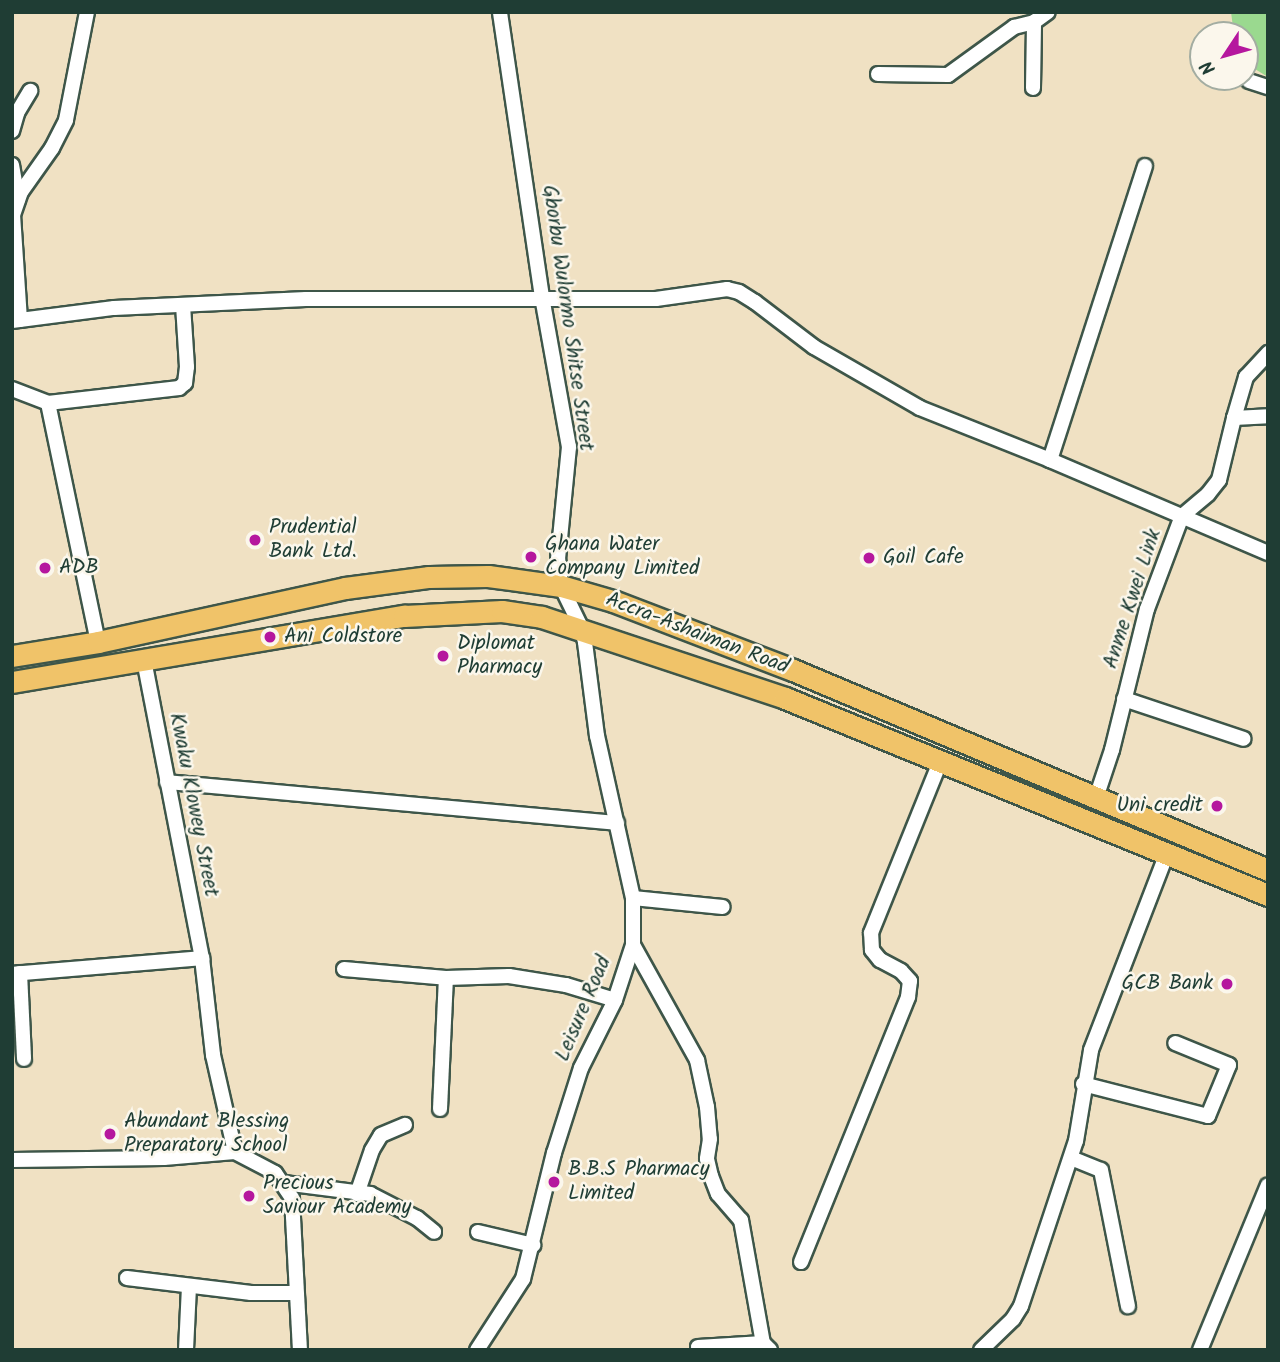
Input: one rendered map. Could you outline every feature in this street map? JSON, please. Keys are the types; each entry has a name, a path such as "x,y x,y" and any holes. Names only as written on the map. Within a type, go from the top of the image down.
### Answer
{"main road":[{"name":"Accra-Ashaiman Road","path":"12,656 98,642 345,588 429,577 488,576 561,586 613,601 793,670 1268,870"},
{"name":"Accra-Ashaiman Road","path":"12,682 404,616 502,611 582,627 785,698 1268,895"}],"street":[{"path":"87,12 66,120 52,148 18,199 13,215 16,321 114,308 306,299 656,299 727,289 739,292 864,378 920,408 1268,553"},
{"name":"Gborbu Wulormo Shitse Street","path":"500,12 542,297 569,447 558,559 561,586 582,627"},
{"path":"878,74 948,75 1014,27 1034,22 1048,12"},
{"path":"1033,88 1034,22"},
{"path":"12,131 17,113 30,91"},
{"path":"12,165 18,199"},
{"path":"1050,460 1144,166"},
{"path":"12,389 48,403 179,388 185,383 187,367 183,305"},
{"name":"Anme Kwei Link","path":"1096,799 1112,750 1147,609 1182,516 1208,494 1219,480 1246,377 1268,353"},
{"path":"48,403 98,642"},
{"path":"1234,418 1268,416"},
{"name":"Leisure Road","path":"477,1350 523,1279 554,1153 581,1068 615,1000 633,945 633,898 597,736 582,627"},
{"name":"Kwaku Klowey Street","path":"144,660 202,958 213,1055 235,1152"},
{"path":"1124,699 1244,738"},
{"path":"801,1262 908,997 910,981 901,971 880,960 872,950 871,933 940,762"},
{"path":"167,782 617,822"},
{"path":"981,1350 1013,1319 1021,1306 1070,1158 1083,1105 1083,1084 1091,1050 1167,853"},
{"path":"633,898 723,907"},
{"path":"633,945 697,1060 707,1107 710,1139 707,1159 711,1176 718,1194 740,1220 766,1346 698,1348"},
{"path":"24,1059 16,974 202,958"},
{"path":"344,970 446,978 509,976 566,985 615,1000"},
{"path":"440,1109 446,978"},
{"path":"1083,1084 1208,1116 1229,1065 1175,1043"},
{"path":"357,1194 380,1135 405,1125"},
{"path":"12,1160 164,1158 235,1152 275,1173 292,1198 300,1350"},
{"path":"1070,1158 1101,1170 1128,1306"},
{"path":"284,1183 370,1194 385,1200 434,1232"},
{"path":"1200,1350 1264,1204 1268,1185"},
{"path":"478,1232 533,1245"},
{"path":"127,1278 251,1293 296,1293"},
{"path":"186,1350 189,1286"}],"green space":[{"path":"1231,12 1268,12 1268,77 1259,72 1259,21 1232,21"}],"place":[{"name":"Prudential Bank Ltd.","path":"255,540"},
{"name":"Ghana Water Company Limited","path":"531,557"},
{"name":"Goil Cafe","path":"869,558"},
{"name":"ADB","path":"45,568"},
{"name":"Ani Coldstore","path":"270,637"},
{"name":"Diplomat Pharmacy","path":"443,656"},
{"name":"Uni credit","path":"1217,806"},
{"name":"GCB Bank","path":"1227,984"},
{"name":"Abundant Blessing Preparatory School","path":"110,1134"},
{"name":"B.B.S Pharmacy Limited","path":"554,1182"},
{"name":"Precious Saviour Academy","path":"249,1196"}]}
